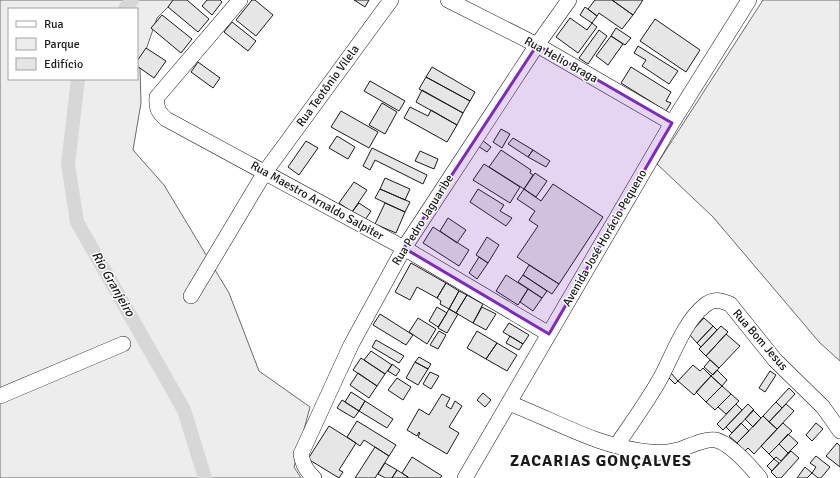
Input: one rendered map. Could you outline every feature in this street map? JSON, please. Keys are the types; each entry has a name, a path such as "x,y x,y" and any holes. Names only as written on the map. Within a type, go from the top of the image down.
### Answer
{"street":[{"name":"Rua Maestro Arnaldo Salpiter","path":"240,0 156,97 156,107 160,114 166,119 404,248 550,334"},
{"name":"Rua Teotônio Vilela","path":"191,296 265,172 390,0"},
{"name":"Rua Helio Braga","path":"448,0 537,45 672,124"},
{"name":"Rua Pedro Jaguaribe","path":"314,478 306,469 302,454 352,345 404,248 537,45 569,0"},
{"name":"Avenida José Horácio Pequeno","path":"469,476 509,403 672,124 749,0"},
{"name":"Rua Bom Jesus","path":"616,446 661,378 668,361 691,319 711,301 719,300 730,304 775,360 823,407 840,431"},
{"path":"0,396 123,344"},
{"path":"509,403 536,413 603,443 652,453 676,450 710,440 716,440 728,445 760,478"}],"highlighted area":[{"path":"537,45 672,123 549,334 404,248"}],"green space":[{"path":"0,0 175,0 157,18 140,67 141,103 133,150 164,185 229,293 259,371 310,407 294,467 301,478 0,478"},
{"path":"763,0 840,0 840,361 820,343 713,217 657,164"}],"building":[{"path":"173,0 187,0 209,19 198,32 168,7"},
{"path":"207,0 220,0 222,2 212,15 202,6"},
{"path":"252,0 255,0 273,15 256,36 236,20"},
{"path":"354,0 369,0 365,7"},
{"path":"595,0 612,0 633,15 622,29 599,13 597,16 588,9"},
{"path":"612,0 643,0 633,15"},
{"path":"585,7 597,16 592,23 580,15"},
{"path":"162,15 192,39 181,53 151,28"},
{"path":"570,18 587,30 592,23 597,27 578,53 556,37"},
{"path":"655,19 700,50 686,72 640,41"},
{"path":"232,22 256,41 248,51 224,32"},
{"path":"616,28 631,38 625,45 611,36"},
{"path":"599,30 607,36 588,64 579,58"},
{"path":"611,36 623,44 608,65 596,56"},
{"path":"638,46 678,71 669,84 642,66 646,60 634,53"},
{"path":"146,48 166,61 154,78 138,67 138,60"},
{"path":"198,62 220,78 213,88 191,72"},
{"path":"432,67 475,92 470,101 426,77"},
{"path":"631,67 671,92 666,101 671,103 666,111 621,83"},
{"path":"426,77 470,101 463,113 419,89"},
{"path":"370,81 405,101 399,111 364,91"},
{"path":"422,90 463,113 457,125 416,102"},
{"path":"382,103 397,112 385,134 369,125"},
{"path":"410,107 428,116 431,110 457,125 447,142 404,118"},
{"path":"341,111 378,132 369,148 331,127"},
{"path":"501,129 510,134 502,148 493,142"},
{"path":"337,136 355,147 348,159 329,148"},
{"path":"513,138 533,150 528,157 508,144"},
{"path":"482,140 491,147 487,152 478,146"},
{"path":"306,141 318,148 299,175 288,167"},
{"path":"372,148 427,175 423,184 375,160 370,170 363,166"},
{"path":"501,150 531,170 530,173 533,175 524,189 489,167"},
{"path":"533,150 550,161 546,167 528,157"},
{"path":"420,151 438,159 434,169 415,161"},
{"path":"484,164 520,187 510,203 473,180"},
{"path":"535,173 547,181 536,197 524,189"},
{"path":"385,178 410,189 405,200 380,189"},
{"path":"354,182 367,190 352,212 339,203"},
{"path":"553,184 603,217 559,284 517,257 538,226 529,220 535,211 517,199 524,189 541,201"},
{"path":"380,189 410,202 405,212 375,198"},
{"path":"478,189 504,205 500,211 512,218 506,226 470,202"},
{"path":"359,203 371,211 365,220 352,212"},
{"path":"385,203 405,212 396,233 375,224"},
{"path":"448,218 466,230 457,243 440,231"},
{"path":"433,227 469,250 459,266 423,243"},
{"path":"487,237 499,245 488,263 476,255"},
{"path":"479,257 488,263 477,279 469,273"},
{"path":"411,263 446,283 437,298 417,287 410,300 395,292"},
{"path":"529,265 559,284 552,294 523,275"},
{"path":"506,275 528,289 518,305 496,291"},
{"path":"523,275 547,291 542,298 518,282"},
{"path":"446,283 459,291 449,309 440,304 441,301 437,298"},
{"path":"528,289 542,298 533,311 520,302"},
{"path":"459,291 467,295 456,313 449,309"},
{"path":"467,295 483,304 473,323 456,313"},
{"path":"437,307 447,313 438,327 429,321"},
{"path":"482,307 496,314 486,330 473,323"},
{"path":"449,309 458,314 447,333 438,328"},
{"path":"380,314 413,335 406,345 373,325"},
{"path":"418,318 436,329 427,344 409,332"},
{"path":"704,318 713,326 697,343 689,334"},
{"path":"509,323 529,335 523,344 503,332"},
{"path":"713,326 717,330 701,347 697,343"},
{"path":"721,326 728,332 706,356 699,349"},
{"path":"439,331 446,335 438,349 430,345"},
{"path":"477,331 497,343 486,359 467,348"},
{"path":"726,334 740,346 719,368 706,356"},
{"path":"510,336 523,344 519,350 506,343"},
{"path":"376,340 404,356 399,363 372,347"},
{"path":"497,343 517,355 507,371 486,359"},
{"path":"371,351 392,365 385,374 364,360"},
{"path":"419,357 431,364 428,369 415,362"},
{"path":"361,358 385,374 377,386 353,370"},
{"path":"710,360 719,368 713,375 704,367"},
{"path":"415,362 428,369 418,385 406,378"},
{"path":"392,364 400,370 396,376 388,371"},
{"path":"693,365 700,371 703,368 711,376 694,395 678,381"},
{"path":"717,370 727,380 722,386 711,376"},
{"path":"770,371 776,375 765,392 759,388"},
{"path":"430,372 439,376 431,389 423,384"},
{"path":"358,373 377,386 369,398 350,385"},
{"path":"671,373 678,381 675,384 668,377"},
{"path":"711,376 722,386 706,402 696,392"},
{"path":"397,378 411,387 403,400 388,390"},
{"path":"722,386 731,394 715,410 706,402"},
{"path":"789,388 795,394 782,408 776,402"},
{"path":"351,392 365,401 359,411 345,402"},
{"path":"483,393 491,400 485,407 477,400"},
{"path":"442,394 450,398 446,406 451,409 455,401 462,406 449,427 459,433 447,454 418,437 419,432 417,436 407,430 419,409 429,415"},
{"path":"731,394 739,401 726,414 718,407"},
{"path":"342,400 359,411 354,418 337,408"},
{"path":"365,401 393,419 387,428 359,411"},
{"path":"776,402 782,408 769,422 763,416"},
{"path":"736,404 742,410 723,430 717,424"},
{"path":"748,404 754,410 732,433 726,427"},
{"path":"786,404 794,411 777,429 769,422"},
{"path":"753,410 761,418 753,427 745,419"},
{"path":"763,416 777,429 754,454 748,448 745,451 737,443"},
{"path":"357,421 396,445 389,456 364,440 360,446 347,437"},
{"path":"741,423 749,431 737,443 729,436"},
{"path":"783,423 792,431 769,454 761,446"},
{"path":"816,423 823,429 812,441 806,435"},
{"path":"329,426 356,443 339,470 343,472 339,478 308,459"},
{"path":"788,434 798,443 788,453 779,444"},
{"path":"837,443 840,446 840,467 826,456"},
{"path":"779,444 788,453 781,461 776,457 774,459 769,454"},
{"path":"375,447 389,456 375,478 355,478"},
{"path":"791,451 799,458 781,478 777,478 771,472"},
{"path":"816,456 830,467 821,478 818,478 812,473 816,467 810,463"},
{"path":"412,457 442,476 440,478 409,478 402,473"},
{"path":"774,459 779,463 772,471 767,466"},
{"path":"385,463 397,470 392,478 385,478 378,474"},
{"path":"805,467 812,473 807,478 797,478"},
{"path":"397,470 408,477 392,478"}],"waterway":[{"name":"Rio Granjeiro","path":"126,8 132,0"},
{"name":"Rio Granjeiro","path":"78,80 68,164 77,222 184,410 205,478"}],"district":[{"name":"ZACARIAS GONÇALVES","path":"601,461"}]}
